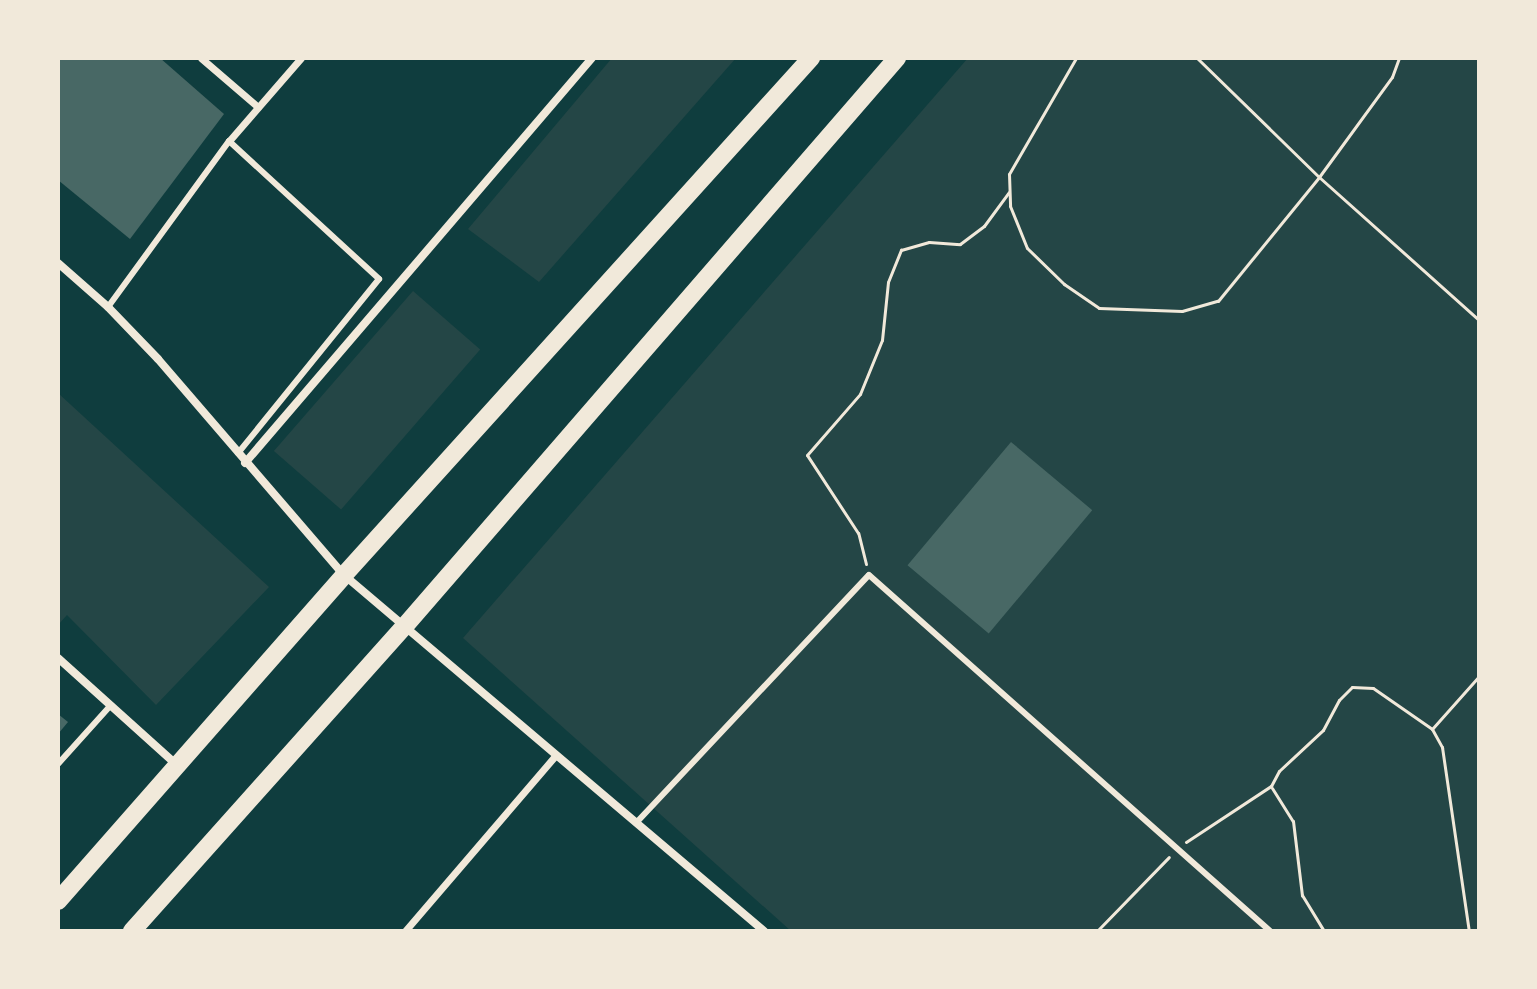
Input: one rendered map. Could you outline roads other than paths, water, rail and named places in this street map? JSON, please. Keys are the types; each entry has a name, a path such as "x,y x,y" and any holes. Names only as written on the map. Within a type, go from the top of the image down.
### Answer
{"highway":[{"path":"58,901 344,575 811,58"},
{"path":"132,931 404,627 897,58"}],"street":[{"path":"201,58 258,107"},
{"path":"229,141 301,58"},
{"path":"245,463 592,58"},
{"path":"58,263 108,307 344,575 764,931"},
{"path":"58,658 178,765"},
{"path":"405,931 556,755"}],"lane":[{"path":"108,307 229,141 379,279 238,453"},
{"path":"636,823 869,575 1270,931"},
{"path":"58,764 111,705"}]}
